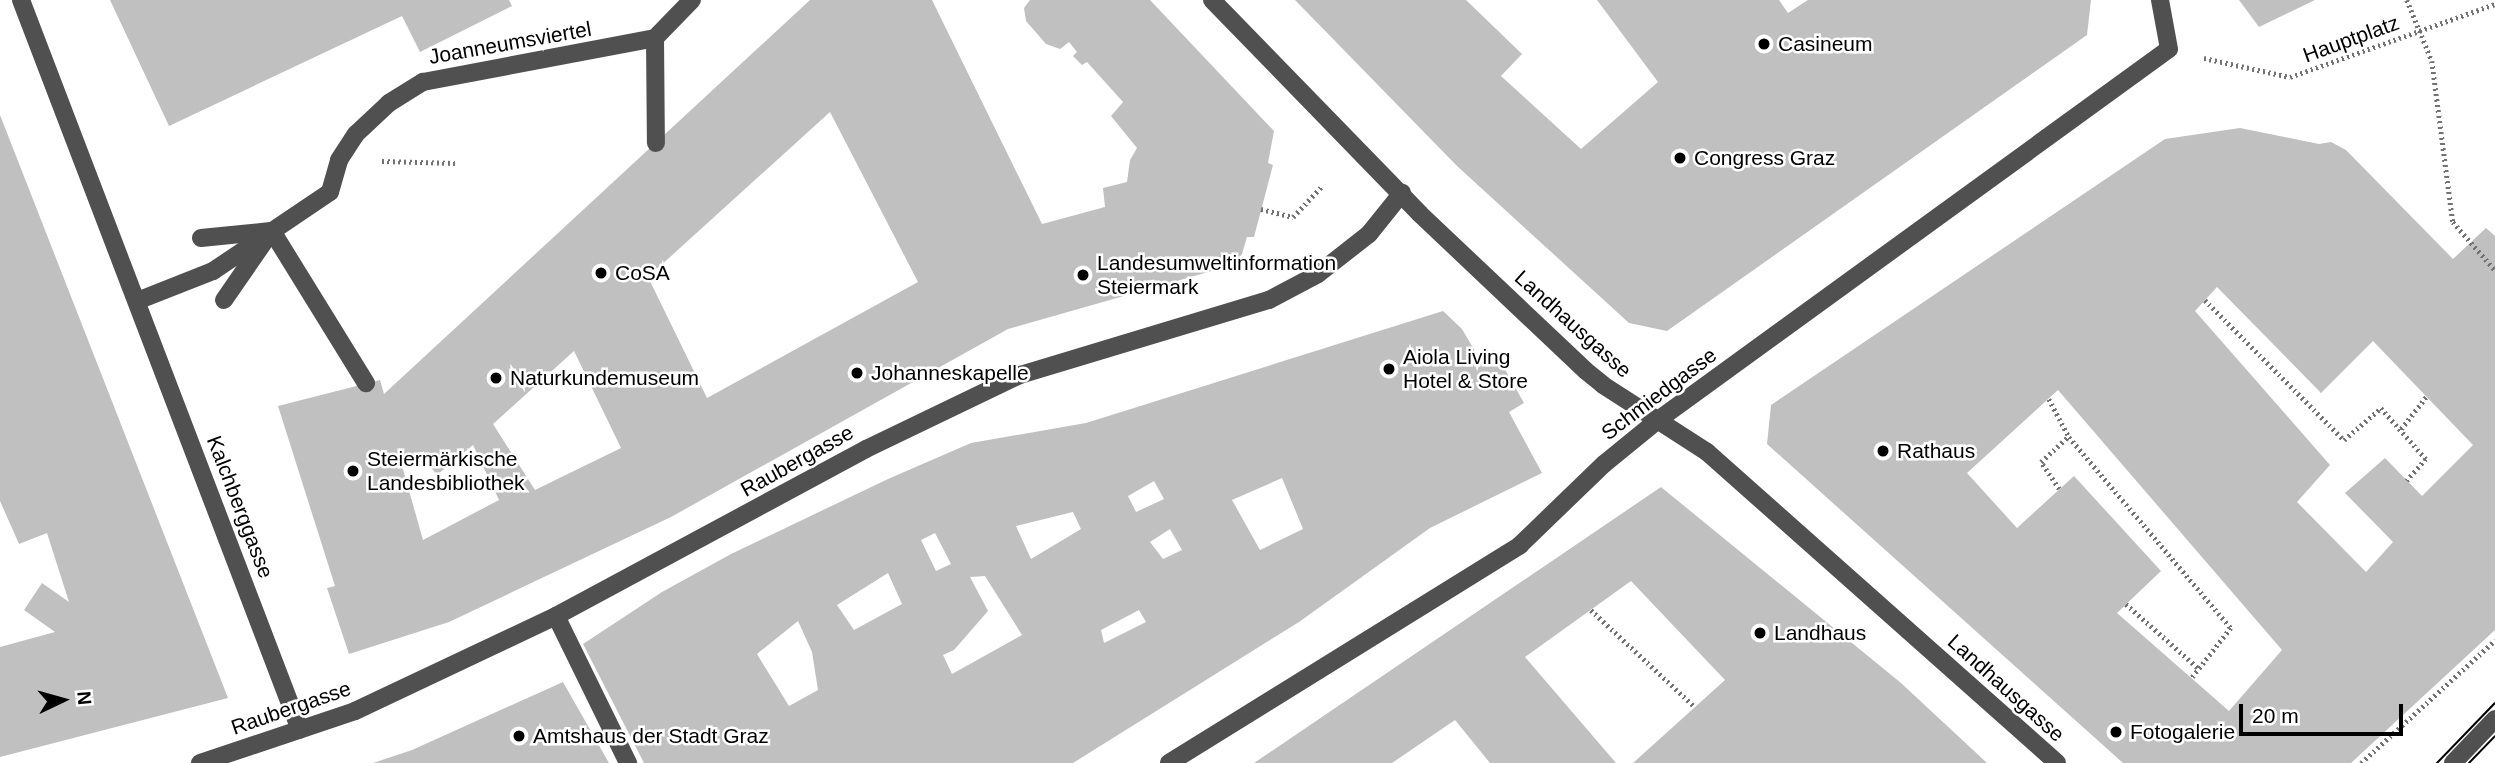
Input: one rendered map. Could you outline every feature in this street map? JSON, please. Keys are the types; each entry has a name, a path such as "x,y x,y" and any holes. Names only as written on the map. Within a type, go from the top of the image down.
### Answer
{"street":[{"name":"Kalchberggasse","path":"21,0 300,730"},
{"path":"656,143 655,38 692,0"},
{"path":"2160,0 2169,49"},
{"name":"Landhausgasse","path":"1218,2 1420,214 1595,378 1707,452 2057,763"},
{"name":"Joanneumsviertel","path":"137,302 213,271 330,192 339,160 356,134 389,103 423,82 655,38"},
{"name":"Schmiedgasse","path":"1169,763 1520,545 1604,464 1658,420 2169,49"},
{"name":"Raubergasse","path":"200,763 355,711 556,616 866,449 1020,375 1269,300 1318,274 1369,234 1402,193"},
{"name":"Joanneumsviertel","path":"201,238 272,231"},
{"name":"Joanneumsviertel","path":"224,299 272,231"},
{"path":"272,231 366,383"},
{"path":"556,616 628,763"},
{"path":"2453,763 2495,719"}],"path":[{"name":"Hauptplatz","path":"2407,0 2432,61 2452,222 2495,270"},
{"name":"Hauptplatz","path":"2169,49 2290,77 2495,4"},
{"path":"379,161 455,163"},
{"path":"1261,209 1293,217 1322,186"},
{"path":"2205,300 2344,440 2381,408 2426,459 2407,481"},
{"path":"2401,430 2426,397"},
{"path":"2049,399 2068,437 2231,628 2192,678"},
{"path":"2059,489 2041,462 2068,437"},
{"path":"2126,604 2198,668"},
{"path":"1591,610 1695,707"},
{"path":"2361,763 2495,640"}],"building":[{"path":"110,0 509,0 512,6 420,52 402,16 169,126"},
{"path":"810,0 932,0 1042,224 1105,207 1103,188 1127,182 1130,160 1137,148 1111,116 1123,102 1087,62 1082,65 1073,56 1077,52 1069,42 1060,49 1046,44 1026,21 1024,8 1030,0 1150,0 1274,131 1268,163 1273,165 1254,237 1247,237 1242,254 1233,265 1008,329 671,517 449,622 349,654 327,588 335,586 278,406 380,380 384,394","holes":["830,112 918,282 707,398 648,277","574,351 621,448 535,490 493,424","473,445 499,500 423,540 402,466 419,452 437,475"]},
{"name":"Congress Graz","path":"1295,0 1466,0 1522,54 1501,76 1581,149 1658,82 1597,0 1779,0 1788,13 1808,0 2091,0 2087,35 1667,331 1629,323 1457,166"},
{"path":"2239,0 2315,0 2259,27"},
{"path":"0,115 228,698 0,757 0,647 55,632 24,610 42,583 69,602 47,533 19,544 0,501"},
{"name":"Rathaus","path":"2240,128 2319,144 2331,142 2346,150 2453,259 2486,228 2495,236 2495,630 2351,763 2123,763 1767,444 1771,405 2165,139","holes":["2217,287 2321,393 2373,341 2473,445 2422,496 2385,458 2345,493 2393,542 2366,572 2297,502 2330,465 2195,311","2058,390 2282,650 2229,711 2117,613 2161,571 2074,476 2017,528 1967,473"]},
{"path":"1443,311 1462,329 1479,358 1494,350 1524,403 1509,412 1542,473 1430,528 1299,622 1073,763 644,763 583,644 662,592 731,554 888,479 971,443 1086,423","holes":["1282,478 1303,529 1260,550 1232,500","1154,481 1164,499 1136,512 1128,496","1073,512 1081,529 1031,559 1016,526","1170,529 1182,550 1163,559 1150,542","935,533 951,564 936,571 921,540","888,573 902,604 854,630 837,605","985,576 1022,635 952,674 943,655 954,650 988,611 970,577","1139,610 1146,622 1104,643 1101,630","798,621 812,652 818,690 789,706 757,654"]},
{"name":"Landhaus","path":"1661,487 1901,683 1987,763 1633,763 1725,680 1631,581 1525,657 1616,763 1490,763 1455,720 1392,763 1254,763"},
{"name":"Amtshaus der Stadt Graz","path":"563,682 609,763 373,763 412,750"}],"tram line":[{"path":"2437,763 2495,703"},
{"path":"2469,763 2495,736"}],"place":[{"name":"Casineum","path":"1764,44"},
{"name":"Congress Graz","path":"1680,158"},
{"name":"CoSA","path":"601,273"},
{"name":"Landesumweltinformation Steiermark","path":"1083,275"},
{"name":"Aiola Living Hotel & Store","path":"1389,369"},
{"name":"Johanneskapelle","path":"857,373"},
{"name":"Naturkundemuseum","path":"496,378"},
{"name":"Rathaus","path":"1883,451"},
{"name":"Steiermärkische Landesbibliothek","path":"353,471"},
{"name":"Landhaus","path":"1760,633"},
{"name":"Fotogalerie","path":"2116,732"},
{"name":"Amtshaus der Stadt Graz","path":"519,736"}]}
